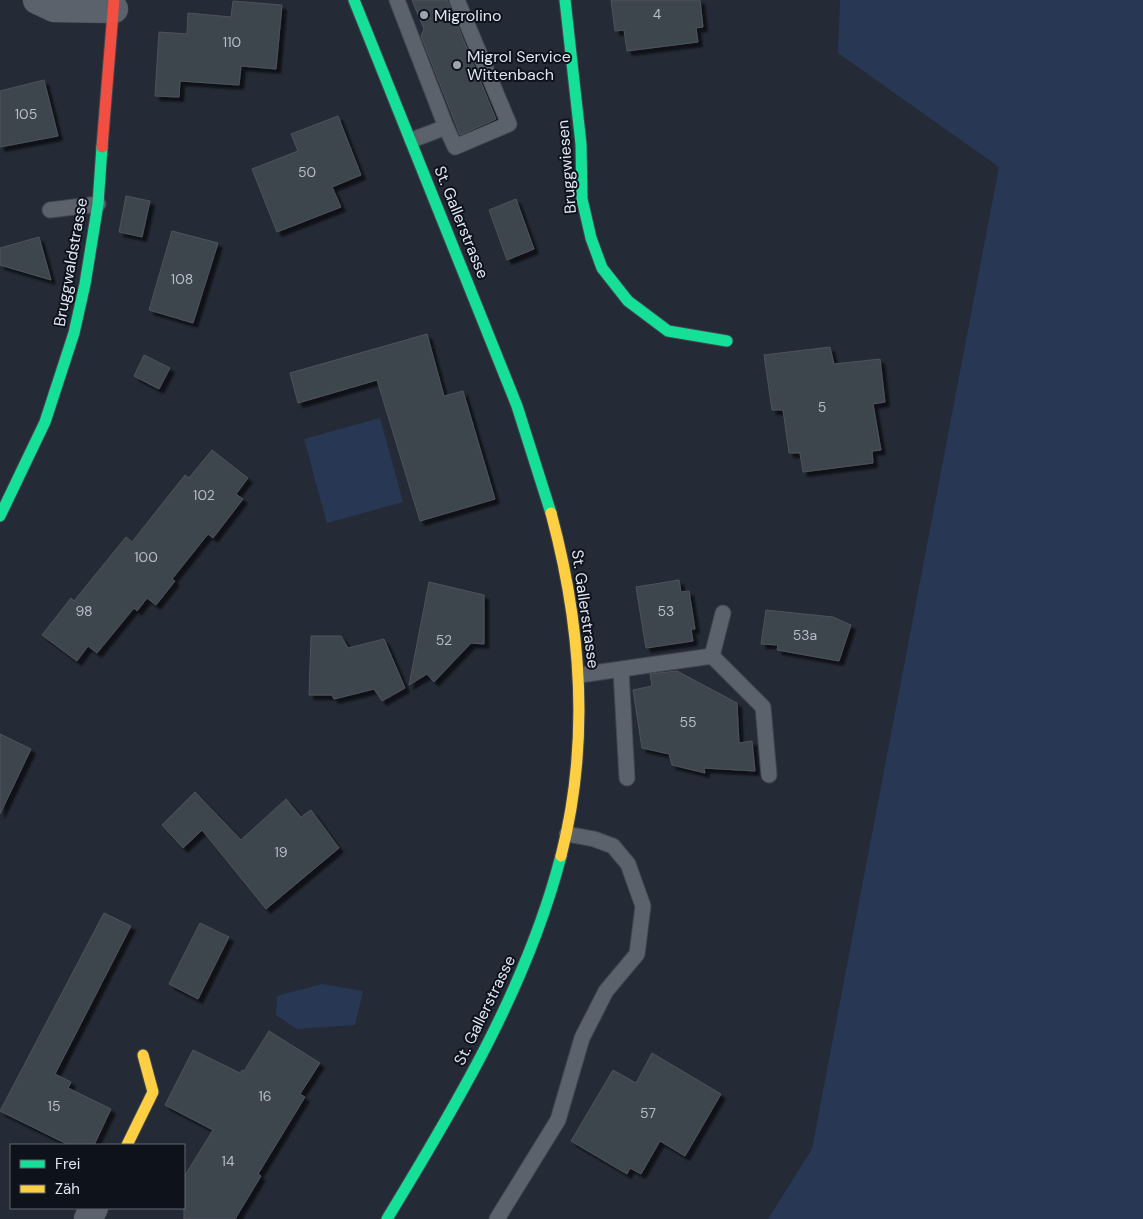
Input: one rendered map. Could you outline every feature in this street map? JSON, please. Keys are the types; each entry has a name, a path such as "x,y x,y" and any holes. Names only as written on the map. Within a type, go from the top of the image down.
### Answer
{"main road":[{"name":"St. Gallerstrasse","path":"354,0 501,361 551,506 565,566 580,675 576,780 567,834 538,934 503,1015 427,1154 387,1219"},
{"name":"Bruggwiesen","path":"565,0 581,144 582,199 591,238 602,268 628,301 668,331 726,341"},
{"name":"Bruggwaldstrasse","path":"0,516 45,422 74,334 86,284 98,204 114,5"},
{"path":"127,1144 153,1092 143,1055"}],"street":[{"path":"38,0 54,8 114,5"}],"lane":[{"path":"397,0 455,147 509,124 457,0"},
{"path":"412,140 446,127"},
{"path":"50,210 98,204"},
{"path":"712,656 723,612"},
{"path":"580,675 712,656"},
{"path":"712,656 764,708 769,775"},
{"path":"621,670 627,778"},
{"path":"497,1219 558,1120 582,1038 606,991 637,954 643,906 628,864 612,846 594,839 567,834"}],"shaded area":[{"path":"840,0 1143,0 1143,1219 768,1219 812,1149 999,167 838,53"},
{"path":"380,418 403,502 327,523 304,439"},
{"path":"322,984 363,991 355,1025 297,1029 276,1015 277,996"}],"building":[{"path":"412,0 447,0 496,119 460,135 421,36 424,29"},
{"path":"611,0 700,0 703,27 696,28 698,42 627,51 624,30 615,31"},
{"path":"233,1 282,5 276,69 241,66 239,85 180,81 179,97 155,96 159,32 187,34 188,13 231,17"},
{"path":"44,80 58,136 0,147 0,91"},
{"path":"338,116 361,175 332,187 341,207 277,232 252,169 298,151 291,134"},
{"path":"126,196 150,201 142,237 119,232"},
{"path":"516,199 534,249 507,260 489,210"},
{"path":"172,231 218,243 193,323 149,310"},
{"path":"39,237 51,280 0,265 0,248"},
{"path":"427,334 444,396 463,391 495,499 420,521 377,380 298,403 290,373"},
{"path":"830,347 834,364 880,359 885,402 873,404 881,450 872,451 873,463 803,472 800,453 789,453 783,410 772,410 764,355"},
{"path":"144,355 170,368 159,389 134,376"},
{"path":"212,450 248,478 236,494 243,499 213,538 208,534 172,579 175,581 156,605 147,598 137,611 134,608 97,653 88,646 77,661 42,635 71,598 74,601 126,537 132,542 185,475 189,478"},
{"path":"679,580 681,592 689,591 695,629 691,629 693,641 646,648 636,587"},
{"path":"429,582 484,595 484,644 471,643 434,682 427,674 409,685"},
{"path":"766,610 833,617 851,625 839,661 777,650 778,645 761,644"},
{"path":"311,636 341,636 348,648 384,639 405,688 382,701 374,689 334,699 332,695 309,695"},
{"path":"677,671 737,703 739,743 752,741 755,771 704,768 705,773 672,765 669,754 642,748 633,690 652,686 650,674"},
{"path":"0,734 31,749 0,814"},
{"path":"195,792 241,840 286,799 301,817 311,810 339,848 266,909 202,830 183,848 162,825"},
{"path":"104,913 131,926 55,1074 71,1082 68,1088 111,1109 94,1144 67,1144 0,1111"},
{"path":"200,923 229,937 198,999 169,984"},
{"path":"269,1031 320,1063 300,1094 305,1097 258,1174 261,1176 235,1219 184,1219 185,1175 213,1130 165,1105 193,1050 240,1073 242,1070 244,1071"},
{"path":"652,1053 721,1094 685,1156 660,1141 641,1174 630,1168 627,1174 571,1141 613,1070 636,1083"}],"traffic: fast":[{"path":"354,0 517,406 551,513"},
{"path":"565,0 581,144 582,199 591,238 602,268 628,301 668,331 727,341"},
{"path":"0,516 45,422 74,333 85,284 98,204 102,147"},
{"path":"387,1219 439,1132 488,1044 529,952 547,904 561,856"}],"traffic: slow":[{"path":"551,513 569,598 578,684 576,770 561,856"},
{"path":"127,1144 153,1092 143,1055"}],"traffic: jam":[{"path":"102,147 114,0"}],"place":[{"name":"Migrolino","path":"424,15"},
{"name":"Migrol Service Wittenbach","path":"457,65"}]}
